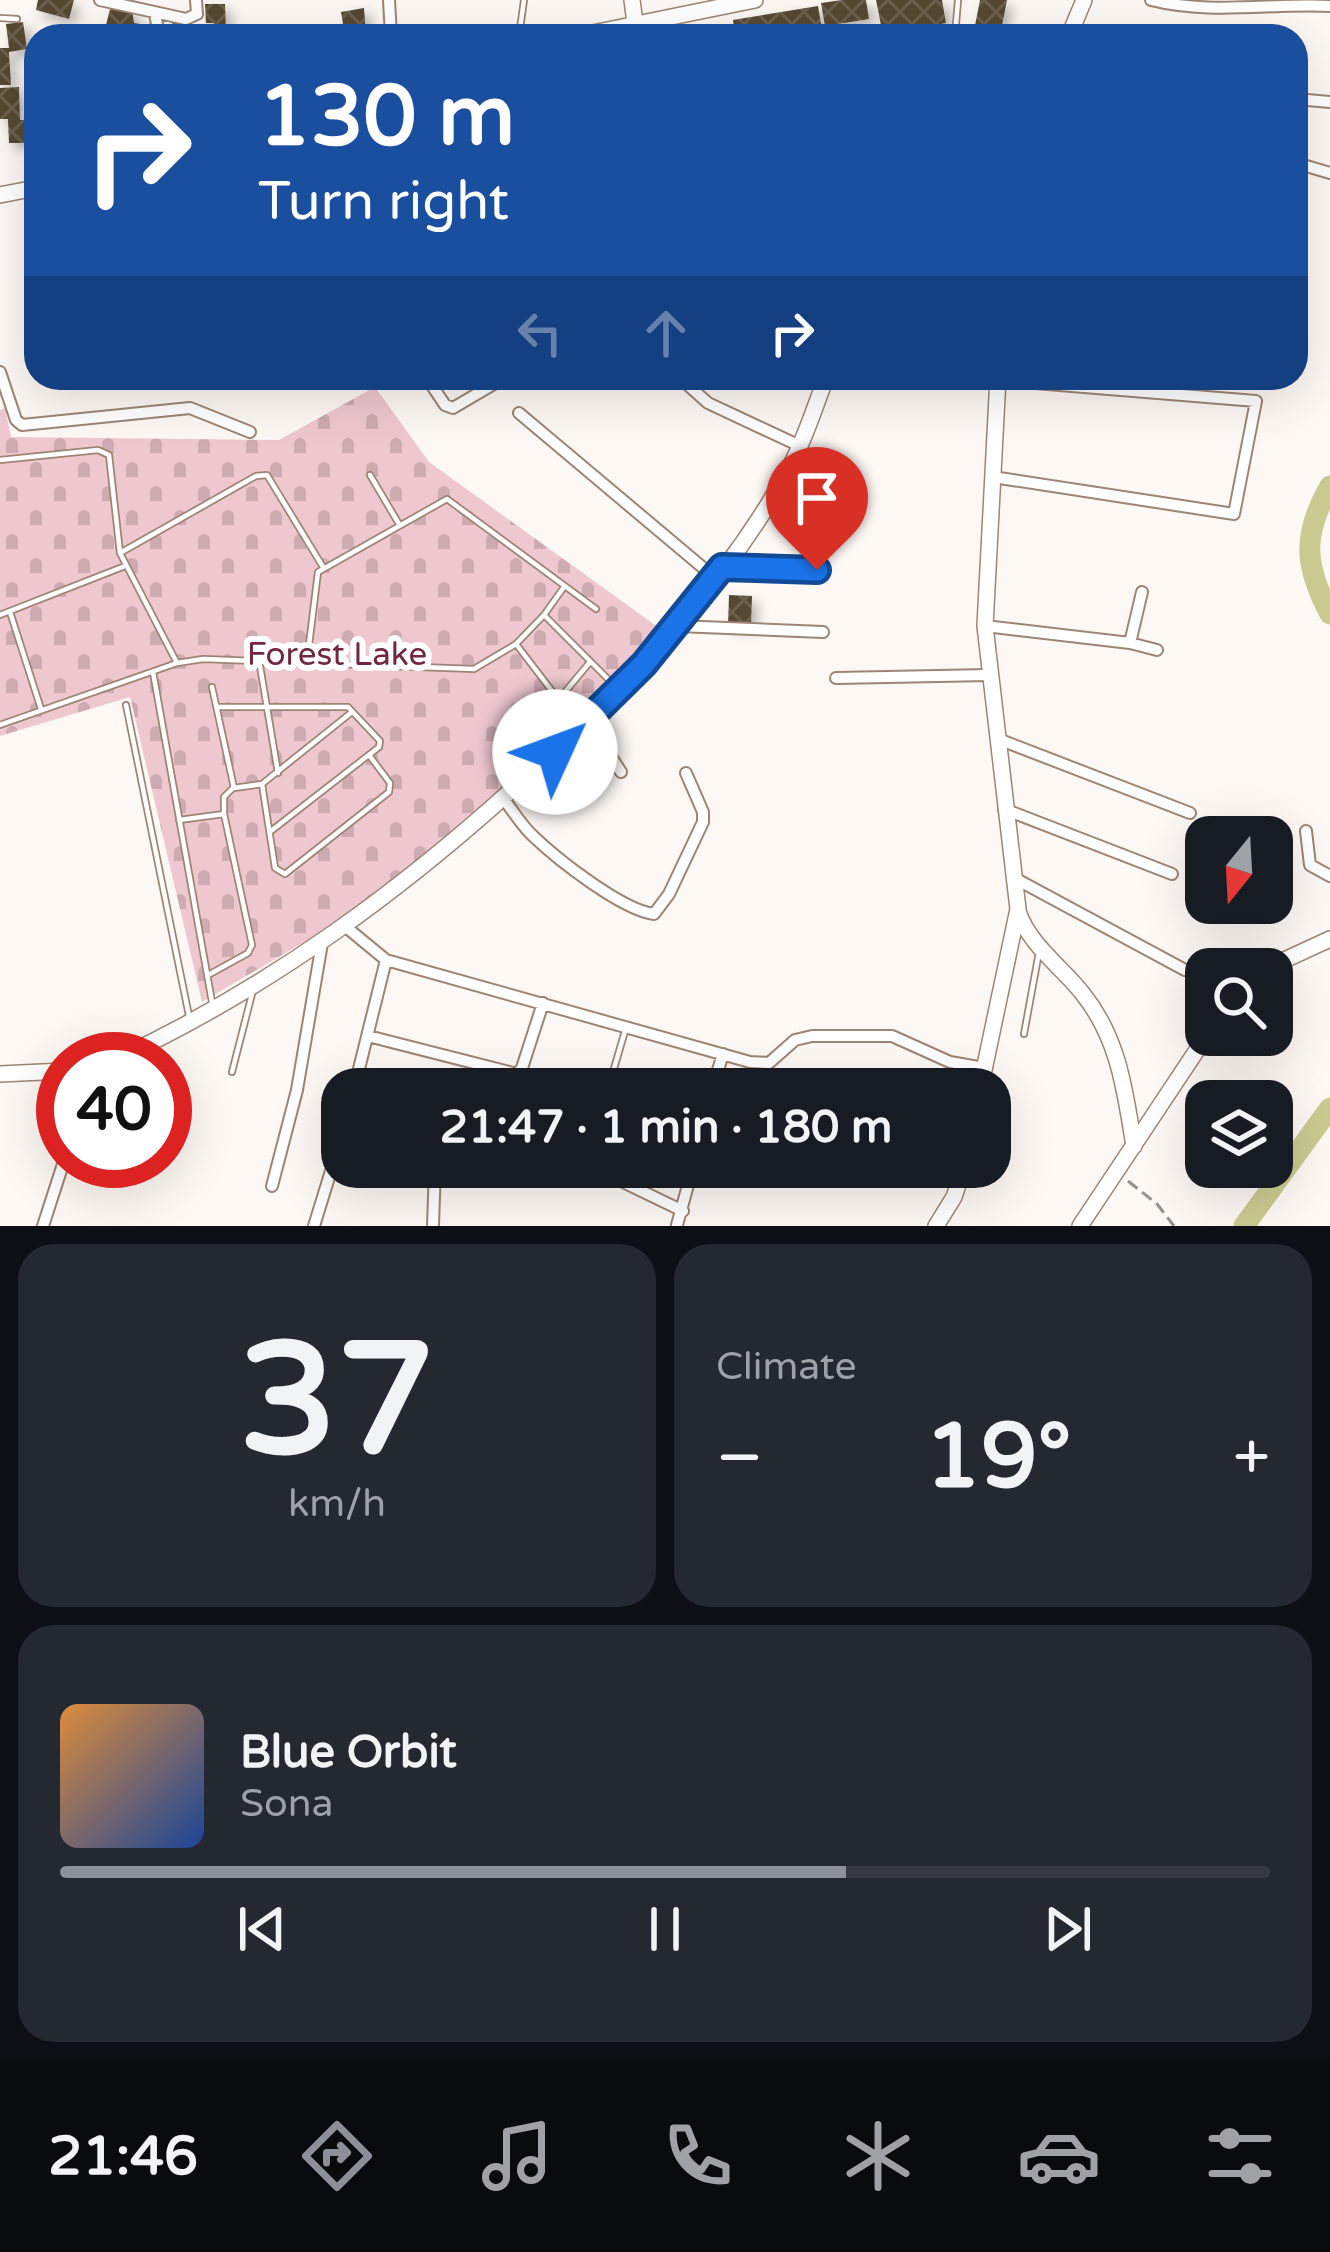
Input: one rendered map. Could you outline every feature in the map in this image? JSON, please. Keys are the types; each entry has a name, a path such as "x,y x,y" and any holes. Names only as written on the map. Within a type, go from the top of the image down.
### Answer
{"main road":[{"path":"632,0 635,23"},
{"path":"631,24 755,0"},
{"path":"169,1032 254,988 346,927 448,849 619,690 678,626 769,501 800,446 821,390"},
{"path":"997,390 985,626 1018,909 1025,929 1081,992 1114,1046 1134,1146"},
{"path":"984,1068 1018,909"},
{"path":"1293,956 1330,939"},
{"path":"1080,1226 1193,1056"},
{"path":"0,1074 36,1072"},
{"path":"936,1226 957,1188"}],"street":[{"path":"100,0 191,19 196,0"},
{"path":"1151,0 1223,10 1272,2 1330,6"},
{"path":"155,13 157,24"},
{"path":"0,372 3,393 22,425 190,408 250,432"},
{"path":"435,390 452,408 483,390"},
{"path":"693,390 708,403 800,446"},
{"path":"993,477 1234,514 1256,401 1127,390"},
{"path":"520,413 718,572"},
{"path":"1130,643 1142,592"},
{"path":"678,626 823,632"},
{"path":"985,626 1157,650"},
{"path":"836,678 989,675"},
{"path":"584,724 621,772"},
{"path":"998,739 1190,813"},
{"path":"503,798 545,847 617,898 654,914 669,894 703,822 686,773"},
{"path":"1004,809 1172,874"},
{"path":"1306,831 1310,865 1330,875"},
{"path":"1016,879 1185,970"},
{"path":"346,927 386,961 724,1054 769,1063 795,1040 892,1036 950,1062 984,1068"},
{"path":"272,1186 297,1090 322,943"},
{"path":"360,1068 386,961"},
{"path":"368,1036 517,1074 543,1003"},
{"path":"719,1068 724,1054"},
{"path":"43,1226 55,1188"},
{"path":"314,1226 326,1188"},
{"path":"433,1226 434,1188"},
{"path":"635,1188 683,1211"},
{"path":"677,1225 688,1188"}],"lane":[{"path":"0,18 17,19"},
{"path":"0,460 104,452 112,463 120,553 178,663"},
{"path":"120,553 256,476 267,475 323,566"},
{"path":"370,476 399,524"},
{"path":"308,661 315,578 323,566 447,499 596,609"},
{"path":"0,615 125,566"},
{"path":"718,572 817,570"},
{"path":"0,725 178,663 203,659 474,669 516,644 564,587"},
{"path":"10,612 42,712"},
{"path":"544,615 619,690"},
{"path":"516,644 584,724"},
{"path":"259,660 278,773"},
{"path":"560,698 590,662"},
{"path":"153,672 210,974 212,1009"},
{"path":"212,687 234,788"},
{"path":"126,705 190,1021"},
{"path":"217,706 342,706 354,710 380,741 380,747 271,831"},
{"path":"210,974 252,949 224,796 234,788 262,784 354,710"},
{"path":"262,784 276,872 285,874 391,790 369,755"},
{"path":"179,820 224,814"},
{"path":"1024,1034 1040,947"},
{"path":"232,1072 254,988"},
{"path":"614,1068 626,1027"}],"path":[{"path":"1117,1172 1157,1204 1174,1226"}],"green space":[{"name":"Forest Lake","path":"377,390 429,462 666,633 575,727 352,914 202,1002 130,697 0,736 0,410 5,408 11,437 279,440"}],"building":[{"path":"38,0 74,0 69,19 36,10"},
{"path":"866,0 869,19 825,24 821,3"},
{"path":"876,0 942,0 946,23 881,24"},
{"path":"980,0 1007,0 1002,24 975,24"},
{"path":"205,4 225,4 226,24 206,23"},
{"path":"111,5 132,10 134,23 140,24 106,24"},
{"path":"818,6 821,24 734,24 733,20"},
{"path":"364,8 365,24 343,24 341,12"},
{"path":"23,22 24,50 9,52 11,85 0,85 0,48 9,48 6,24"},
{"path":"19,87 24,143 9,143 8,119 0,119 0,88"},
{"path":"729,595 752,596 751,626 728,626"}],"waterway":[{"path":"1330,486 1315,520 1310,550 1315,580 1330,614"},
{"path":"1244,1226 1330,1108"}],"route":[{"path":"555,752 644,664 722,567 817,570"}]}
